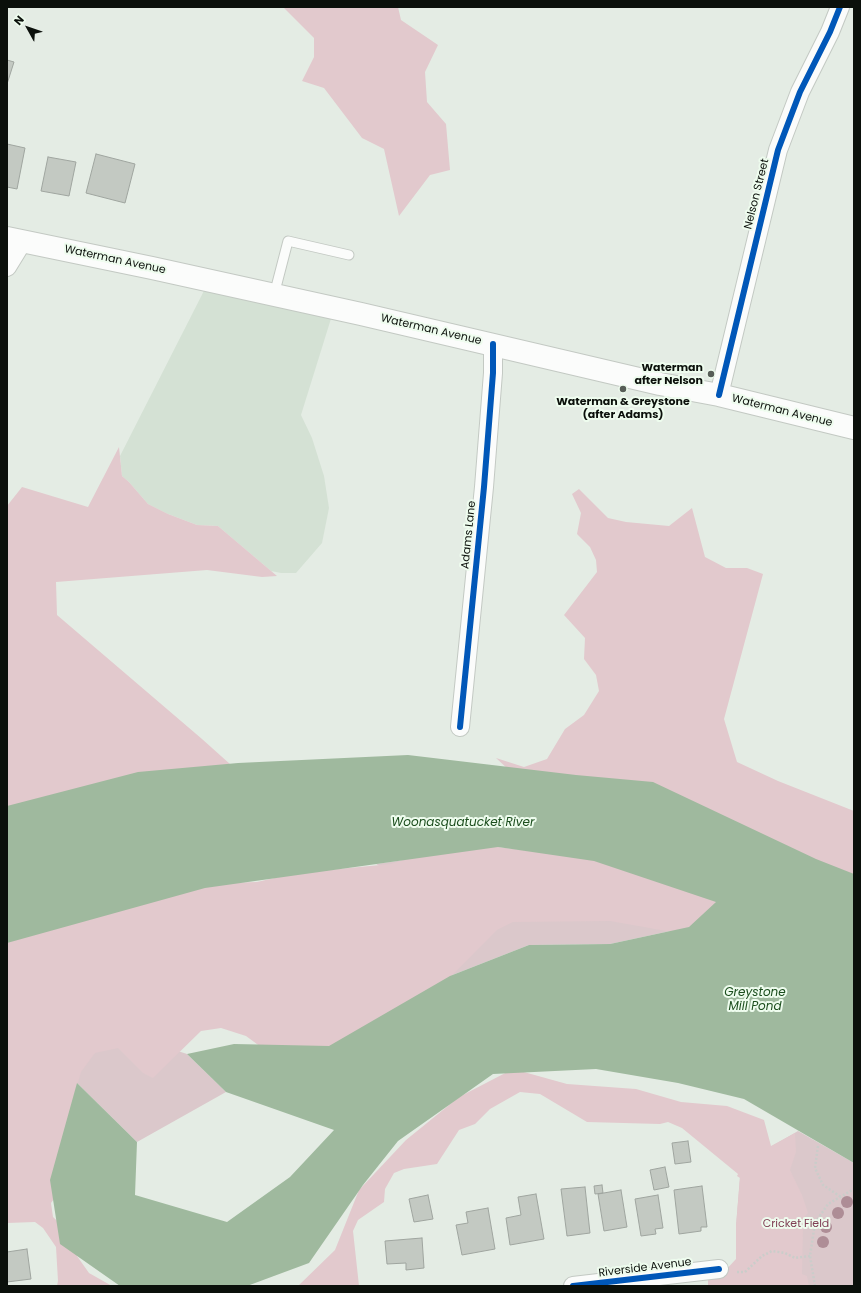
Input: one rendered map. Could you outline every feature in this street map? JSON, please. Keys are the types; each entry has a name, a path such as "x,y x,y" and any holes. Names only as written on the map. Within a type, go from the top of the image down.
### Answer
{"main road":[{"name":"Waterman Avenue","path":"15,240 274,295 493,344 660,384 719,395 854,428"}],"street":[{"name":"Nelson Street","path":"719,395 778,150 800,92 830,32 840,7"},
{"path":"7,267 15,240"},
{"name":"Adams Lane","path":"460,727 484,480 493,373 493,344"},
{"name":"Riverside Avenue","path":"573,1286 694,1279 719,1269"}],"lane":[{"path":"274,295 288,241 349,254"}],"path":[{"path":"818,1146 815,1168 823,1185 841,1197"},
{"path":"815,1286 810,1256 815,1223 828,1204 854,1189"},
{"path":"719,1269 745,1272 762,1256 772,1251 795,1258 810,1256"}],"shaded area":[{"path":"211,277 334,309 301,415 312,438 324,476 329,508 322,543 296,573 271,571 218,526 197,525 168,514 148,504 122,476 120,456"}],"green space":[{"path":"283,7 398,7 401,20 438,45 425,72 427,102 446,124 450,170 430,175 399,216 384,149 362,138 324,88 302,81 314,57 314,38"},
{"path":"119,447 122,476 148,504 168,514 197,525 218,526 277,576 262,577 207,570 56,582 57,615 202,739 259,790 7,814 7,506 22,487 88,507"},
{"path":"579,489 608,518 626,522 669,526 692,508 705,557 726,568 747,568 763,574 724,719 737,762 778,781 854,811 854,879 521,781 496,758 524,767 547,759 565,729 584,715 599,691 596,675 584,659 585,638 564,615 597,572 596,560 590,547 577,534 581,513 572,494"},
{"path":"489,846 609,860 722,895 696,928 672,932 610,921 513,922 497,930 385,1043 284,1064 246,1036 221,1028 201,1031 153,1078 143,1073 118,1048 95,1053 81,1072 71,1107 75,1170 51,1203 53,1217 74,1237 77,1256 89,1273 112,1286 57,1286 56,1247 43,1228 35,1222 7,1223 7,924 162,885 257,882 296,873 391,864 436,849"},
{"path":"498,847 689,927 610,944 529,945 450,976 409,883 376,864"},
{"path":"37,1005 187,1054 226,1092 137,1142 77,1083 7,1006"},
{"path":"513,1069 567,1084 636,1089 681,1102 727,1106 764,1120 771,1146 795,1133 796,1152 790,1170 802,1195 808,1213 801,1221 803,1226 802,1274 807,1276 809,1286 708,1286 708,1276 724,1272 736,1259 736,1226 740,1178 737,1176 738,1174 682,1128 668,1122 660,1124 587,1122 540,1094 520,1092 490,1109 475,1124 459,1130 437,1164 404,1169 394,1173 385,1189 384,1202 358,1220 353,1231 359,1286 298,1286 335,1250 359,1190 406,1140 459,1097"},
{"name":"Cricket Field","path":"798,1131 854,1163 854,1286 738,1286 736,1279 736,1226 741,1164"}],"water":[{"name":"Greystone Mill Pond","path":"408,755 576,775 653,782 816,859 854,874 854,1163 744,1099 678,1083 596,1069 493,1074 398,1141 363,1185 309,1263 247,1286 120,1286 60,1244 50,1180 77,1083 137,1142 135,1195 227,1222 290,1177 334,1130 226,1092 187,1054 234,1044 329,1046 450,976 529,945 610,944 689,927 716,902 594,861 498,847 205,888 7,943 7,806 138,772 238,763"}],"building":[{"path":"7,60 14,62 7,84"},
{"path":"7,144 25,148 17,189 7,187"},
{"path":"96,154 135,164 125,203 86,193"},
{"path":"48,157 76,162 69,196 41,191"},
{"path":"688,1141 691,1162 675,1164 672,1143"},
{"path":"665,1167 669,1187 654,1190 650,1170"},
{"path":"602,1185 603,1193 595,1194 594,1186"},
{"path":"702,1186 707,1227 701,1227 701,1231 679,1234 674,1190"},
{"path":"585,1187 590,1233 567,1236 561,1189"},
{"path":"621,1190 627,1227 604,1231 598,1194"},
{"path":"536,1194 544,1239 510,1245 506,1218 521,1215 518,1197"},
{"path":"428,1195 433,1219 414,1222 409,1199"},
{"path":"658,1195 663,1228 655,1229 656,1234 641,1236 635,1199"},
{"path":"488,1208 495,1249 462,1255 456,1225 468,1223 466,1212"},
{"path":"422,1238 424,1268 406,1270 406,1263 387,1264 385,1241"},
{"path":"27,1249 31,1279 7,1282 7,1252"}],"cycle path":[{"path":"719,395 778,150 800,92 830,32 840,7"},
{"path":"460,727 484,487 493,373 493,344"},
{"path":"573,1286 719,1269"}],"place":[{"name":"Waterman after Nelson","path":"711,374"},
{"name":"Waterman & Greystone (after Adams)","path":"623,389"}],"water label":[{"name":"Woonasquatucket River","path":"463,823"}]}
